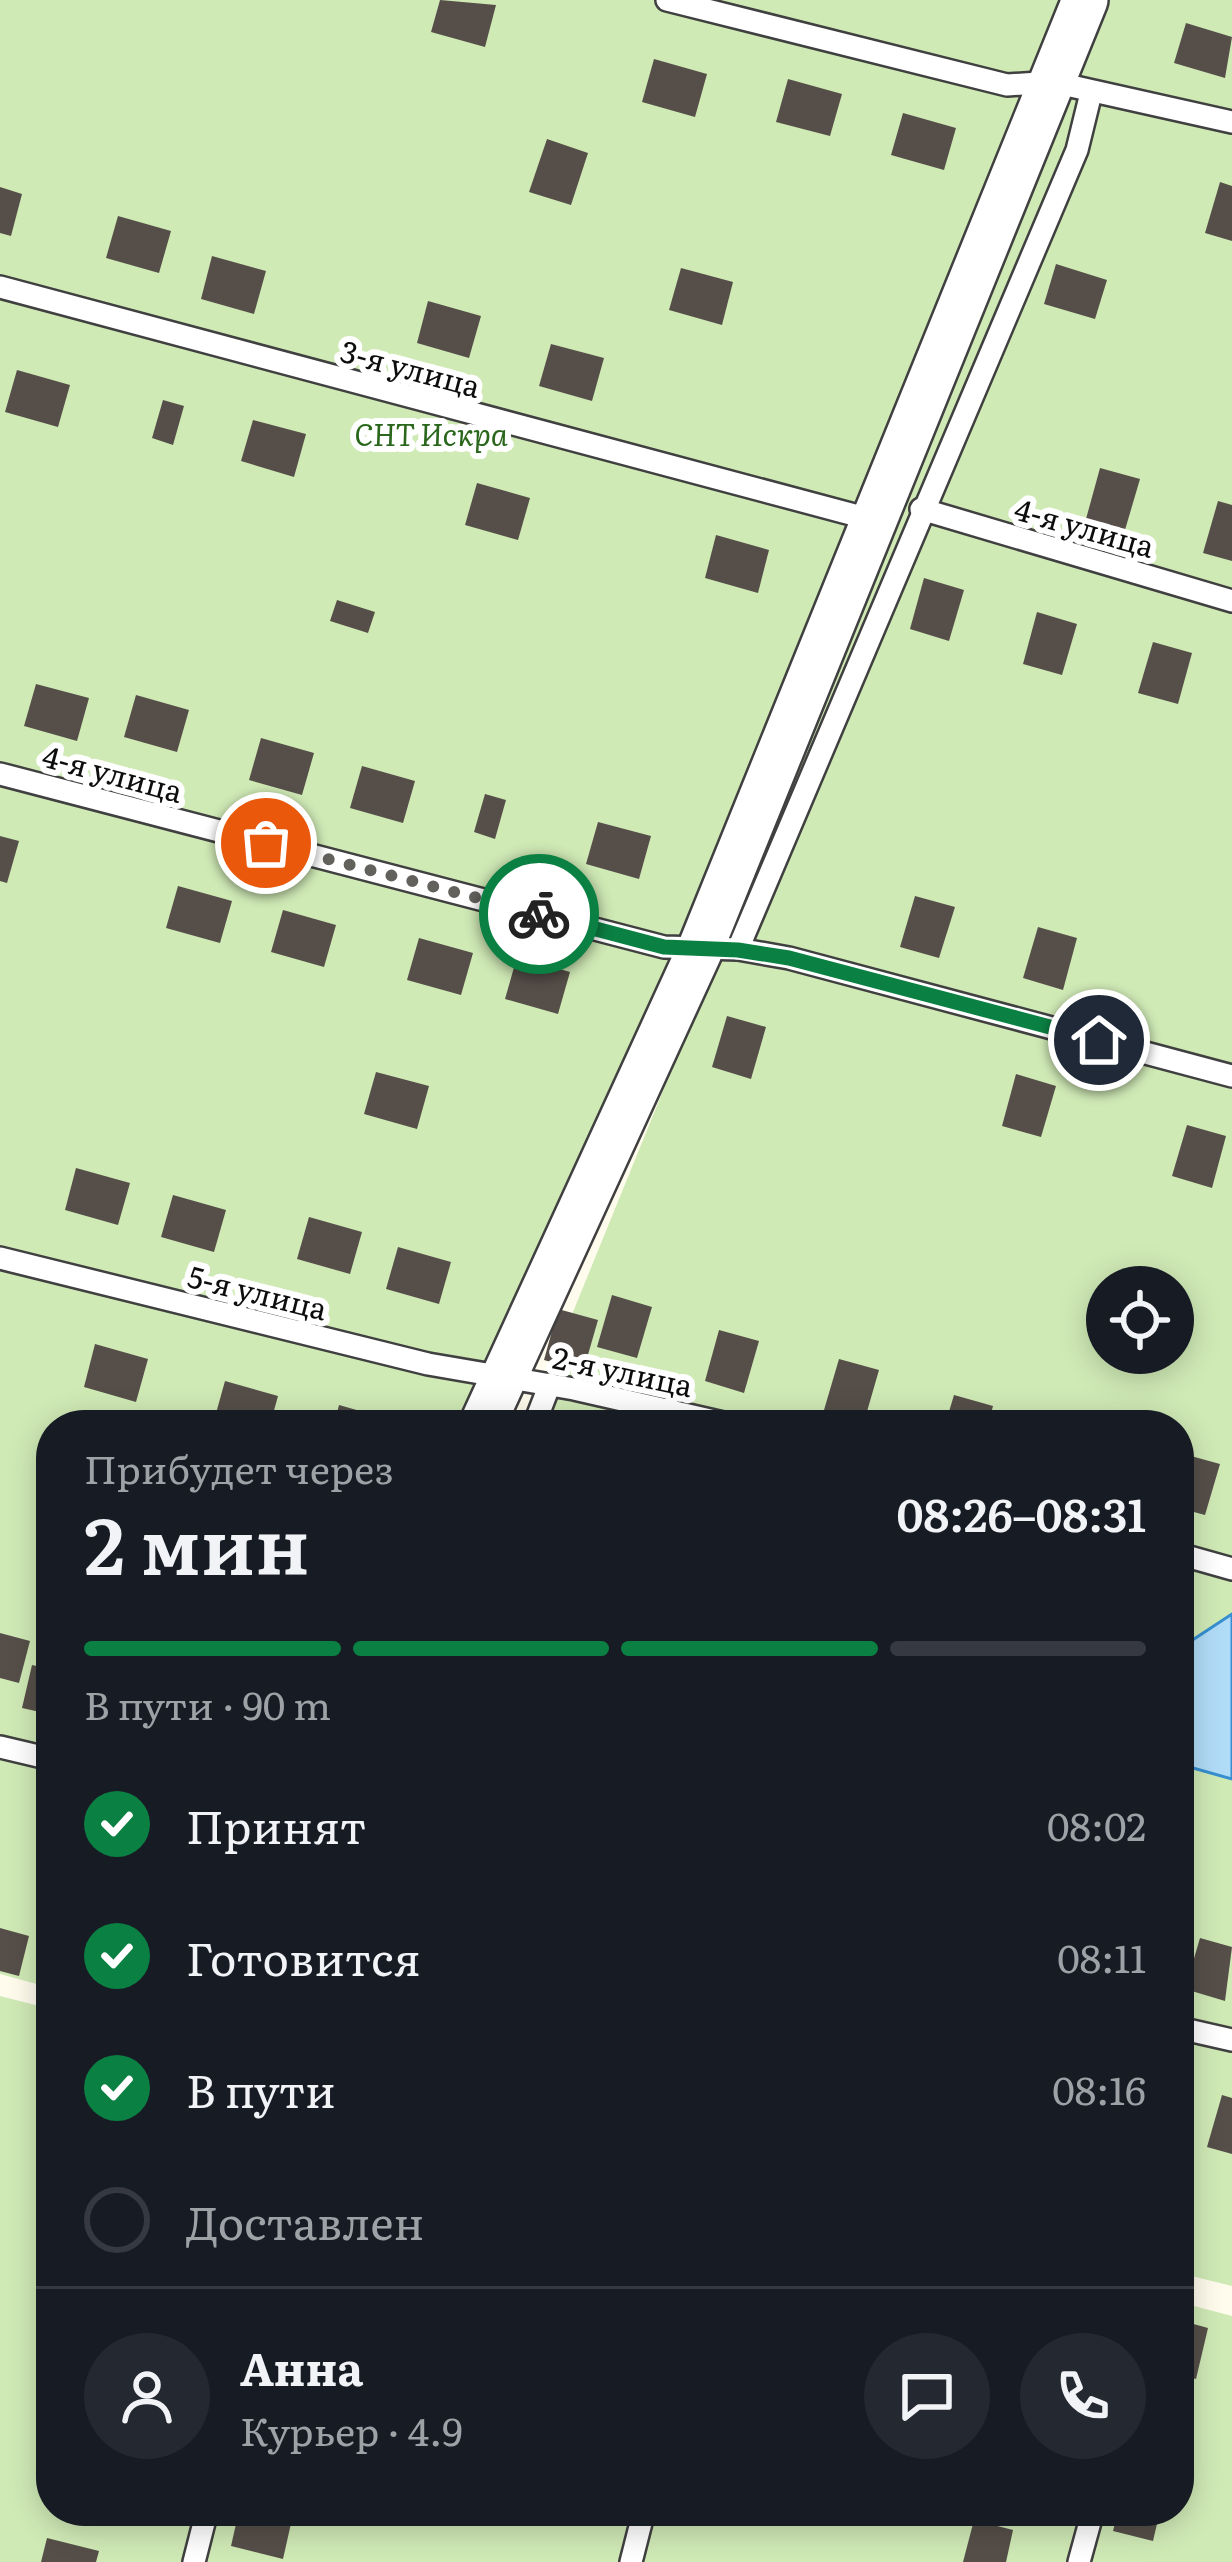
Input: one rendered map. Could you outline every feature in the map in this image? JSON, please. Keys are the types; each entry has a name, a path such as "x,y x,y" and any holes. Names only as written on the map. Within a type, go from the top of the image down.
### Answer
{"street":[{"path":"488,1410 719,951 877,521 1072,88 1085,0"}],"lane":[{"path":"667,0 1007,85 1072,88 1232,122"},
{"path":"1072,88 1077,150 921,509 719,951 1232,1076"},
{"name":"3-я улица","path":"0,286 877,521"},
{"name":"4-я улица","path":"921,509 1232,601"},
{"name":"4-я улица","path":"0,774 719,951"},
{"name":"5-я улица","path":"0,1258 428,1364 502,1376"},
{"name":"2-я улица","path":"502,1376 665,1410"},
{"path":"540,1410 550,1384"},
{"path":"1194,1558 1232,1569"},
{"path":"0,1747 36,1756"},
{"path":"1194,2031 1232,2040"},
{"path":"194,2562 203,2526"},
{"path":"631,2562 640,2526"},
{"path":"1079,2562 1089,2526"}],"green space":[{"name":"СНТ Искра","path":"0,0 1068,0 510,1410 36,1410 36,1984 0,1974"},
{"path":"1107,0 1232,0 1232,2286 1194,2277 1194,1410 533,1410"},
{"path":"0,1996 36,2005 36,2526 1194,2526 1194,2306 1232,2316 1232,2562 0,2562"}],"water":[{"path":"1232,1614 1232,1779 1194,1768 1194,1639"}],"building":[{"path":"440,0 496,5 485,47 431,32"},
{"path":"1186,23 1232,37 1225,78 1174,63"},
{"path":"654,59 707,74 695,117 642,102"},
{"path":"788,79 842,94 830,136 776,122"},
{"path":"903,113 956,128 944,170 891,155"},
{"path":"547,139 588,153 571,205 529,192"},
{"path":"1220,182 1232,186 1232,241 1205,233"},
{"path":"0,187 22,194 11,236 0,233"},
{"path":"118,216 171,231 159,273 106,258"},
{"path":"212,256 266,271 254,314 201,299"},
{"path":"1056,264 1107,280 1095,319 1044,304"},
{"path":"681,268 733,282 722,325 669,310"},
{"path":"428,301 481,316 469,358 417,343"},
{"path":"551,344 604,358 592,401 539,386"},
{"path":"17,370 70,385 58,427 5,412"},
{"path":"163,400 184,406 173,445 152,438"},
{"path":"253,420 306,434 294,477 241,461"},
{"path":"1100,468 1140,479 1125,530 1086,519"},
{"path":"477,483 530,498 518,540 465,525"},
{"path":"1218,501 1232,505 1232,561 1203,553"},
{"path":"716,535 769,550 758,593 705,578"},
{"path":"924,578 964,590 949,641 910,629"},
{"path":"337,600 375,612 368,633 330,621"},
{"path":"1037,612 1077,624 1062,675 1023,664"},
{"path":"1153,642 1192,653 1178,704 1138,693"},
{"path":"36,684 89,698 77,741 24,726"},
{"path":"136,695 189,710 177,752 124,737"},
{"path":"261,738 314,753 302,795 249,780"},
{"path":"362,766 415,781 403,823 350,808"},
{"path":"485,794 506,800 495,839 474,832"},
{"path":"598,822 651,836 639,879 586,864"},
{"path":"0,836 19,841 7,883 0,881"},
{"path":"178,886 232,901 220,943 166,928"},
{"path":"915,896 955,907 939,958 900,947"},
{"path":"283,910 336,925 324,967 271,952"},
{"path":"1038,927 1077,938 1063,990 1023,978"},
{"path":"419,938 473,953 461,995 407,980"},
{"path":"517,957 570,972 558,1014 505,999"},
{"path":"727,1016 766,1027 751,1079 712,1067"},
{"path":"376,1072 429,1086 417,1129 364,1114"},
{"path":"1016,1074 1056,1086 1041,1137 1002,1126"},
{"path":"1187,1125 1226,1136 1212,1188 1172,1176"},
{"path":"76,1168 130,1183 118,1225 65,1210"},
{"path":"173,1195 226,1210 214,1252 161,1237"},
{"path":"309,1217 362,1232 350,1274 297,1259"},
{"path":"398,1247 451,1262 439,1304 386,1289"},
{"path":"612,1295 652,1307 637,1358 597,1347"},
{"path":"558,1309 598,1320 583,1372 544,1360"},
{"path":"719,1330 759,1341 744,1393 705,1381"},
{"path":"95,1344 148,1359 136,1402 84,1387"},
{"path":"839,1359 879,1370 867,1410 824,1410"},
{"path":"225,1381 278,1396 274,1410 217,1410"},
{"path":"954,1395 993,1406 992,1410 950,1410"},
{"path":"1194,1457 1220,1464 1205,1515 1194,1512"},
{"path":"0,1633 30,1641 19,1683 0,1678"},
{"path":"32,1665 36,1666 36,1711 22,1708"},
{"path":"0,1928 29,1936 19,1976 0,1971"},
{"path":"1200,1938 1232,1947 1225,2001 1194,1992 1194,1958"},
{"path":"1222,2095 1232,2098 1232,2154 1207,2147"},
{"path":"1194,2324 1208,2328 1194,2379"},
{"path":"236,2526 290,2526 283,2559 231,2546"},
{"path":"972,2526 1013,2530 1006,2562 963,2562"},
{"path":"1114,2526 1156,2526 1153,2541 1113,2531"},
{"path":"47,2538 99,2551 96,2562 41,2562"}],"way so far":[{"path":"266,843 539,914"}],"route":[{"path":"539,914 664,947 789,958 1099,1040"}]}
